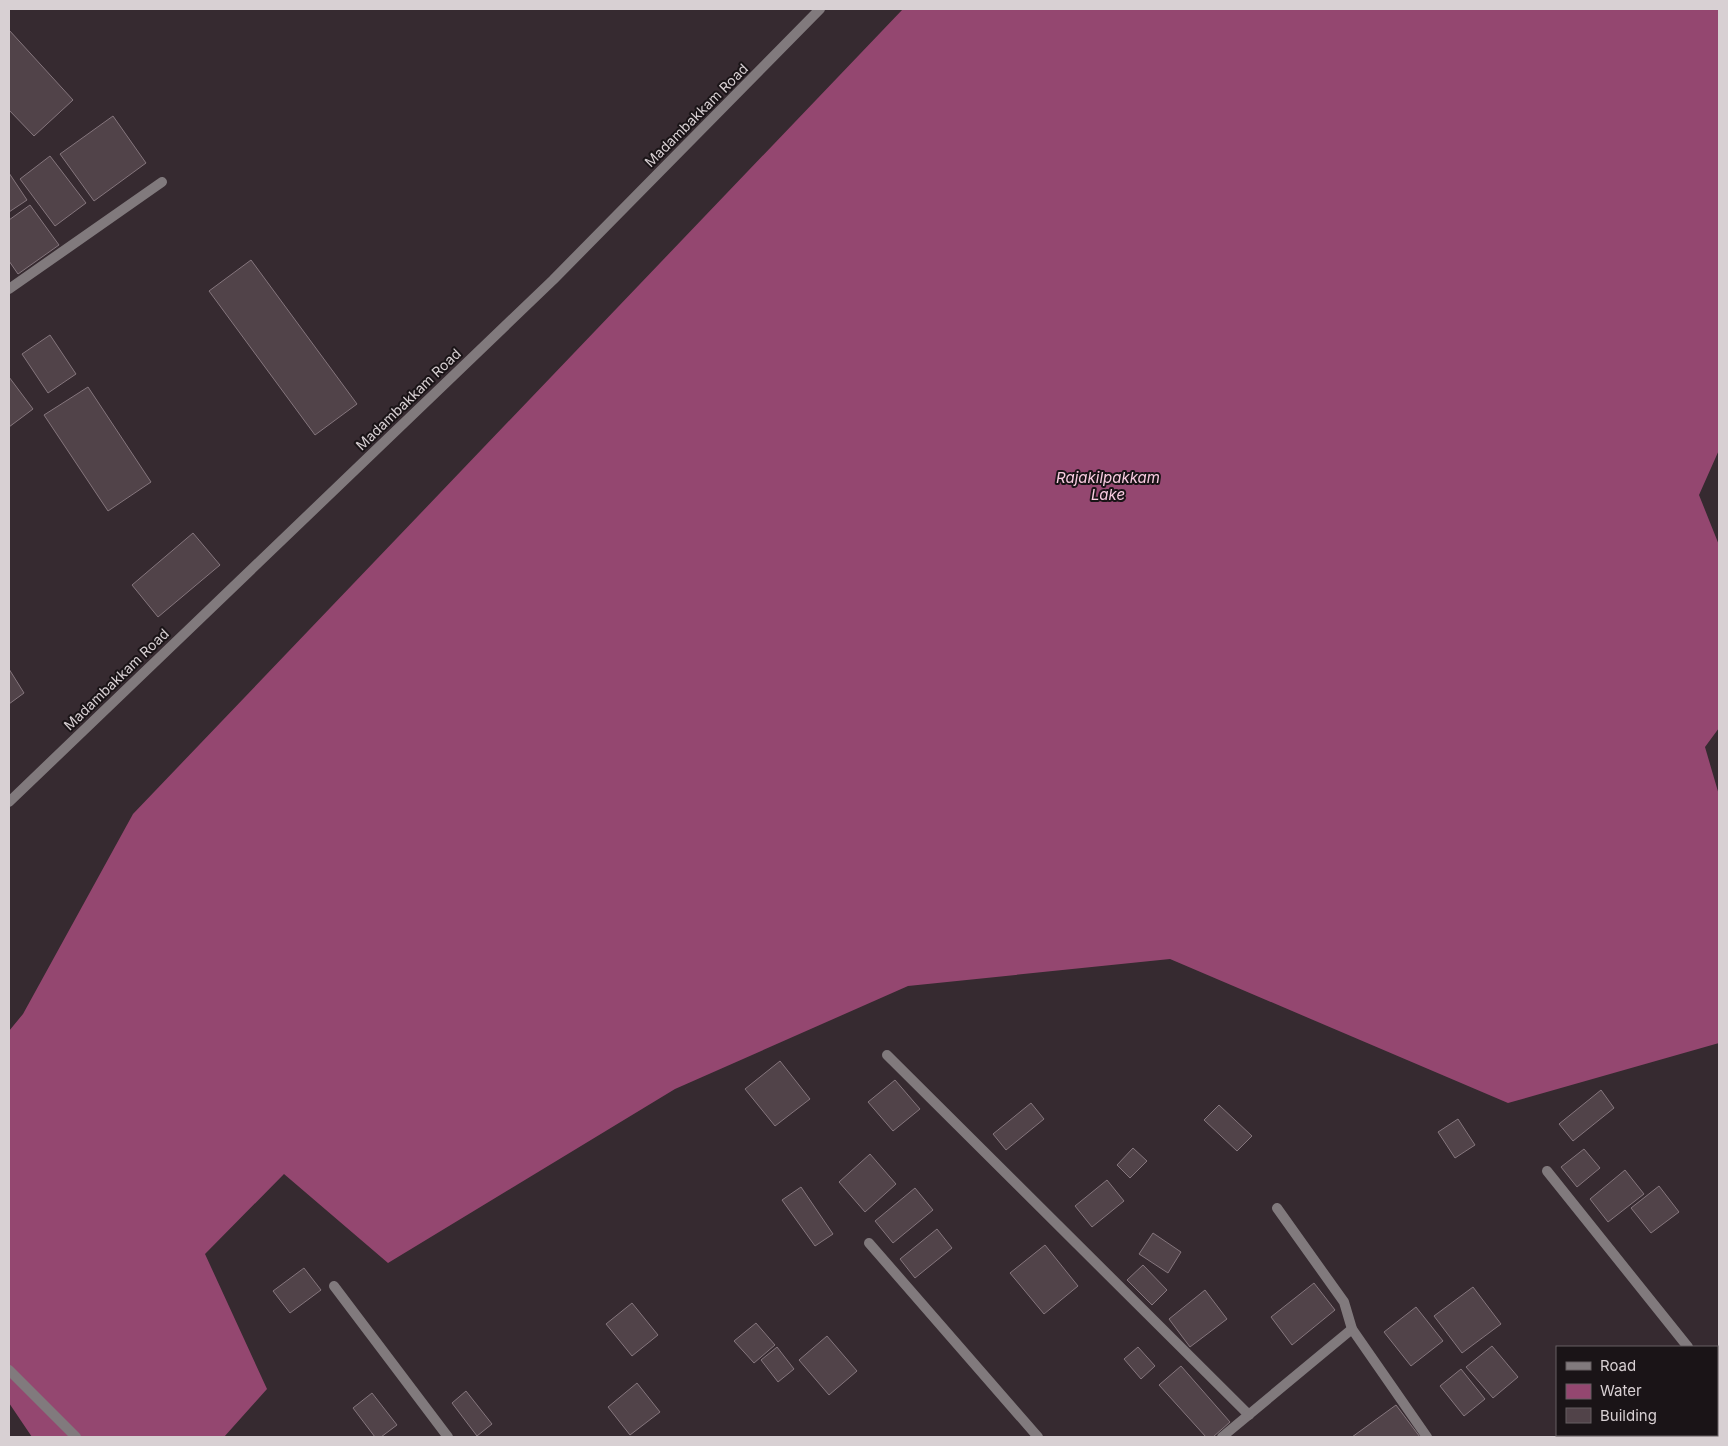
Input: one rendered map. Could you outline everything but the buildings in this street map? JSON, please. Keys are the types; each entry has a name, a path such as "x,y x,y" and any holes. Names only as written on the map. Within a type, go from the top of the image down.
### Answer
{"street":[{"name":"Madambakkam Road","path":"9,802 553,280 820,9"},
{"path":"9,289 162,182"},
{"path":"887,1055 1249,1415"},
{"path":"1547,1171 1687,1346"},
{"path":"1277,1208 1344,1302 1352,1329 1427,1437"},
{"path":"869,1243 1038,1437"},
{"path":"334,1286 448,1437"},
{"path":"1222,1437 1352,1329"},
{"path":"9,1370 76,1437"}],"water":[{"name":"Rajakilpakkam Lake","path":"903,9 1719,9 1719,450 1699,495 1719,545 1719,728 1705,747 1719,795 1719,1043 1508,1103 1170,959 908,986 675,1089 388,1263 284,1174 205,1254 267,1389 224,1437 32,1437 9,1403 9,1031 23,1014 133,814"}]}
